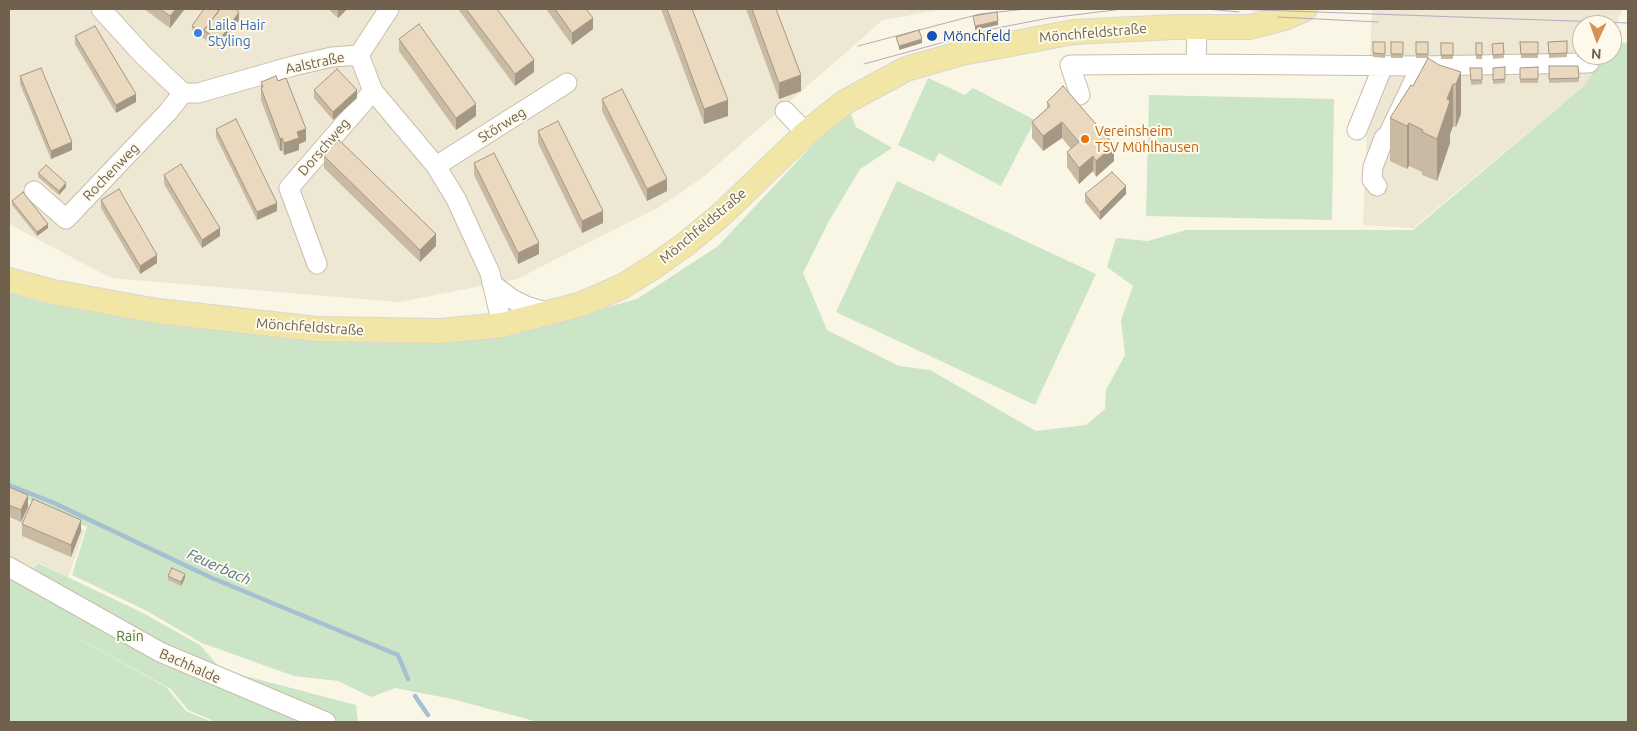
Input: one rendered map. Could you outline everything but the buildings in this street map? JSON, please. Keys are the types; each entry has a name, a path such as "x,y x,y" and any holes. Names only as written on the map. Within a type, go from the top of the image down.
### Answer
{"main road":[{"name":"Mönchfeldstraße","path":"9,280 53,292 157,312 316,329 441,331 502,325 582,304 623,286 655,266 722,214 806,133 845,102 860,92 906,69 929,61 1074,32 1197,27 1250,27 1305,9"}],"street":[{"path":"101,9 143,55 183,93"},
{"path":"359,55 388,9"},
{"path":"1196,64 1197,27"},
{"name":"Aalstraße","path":"183,93 198,94 293,66 332,57 359,55 373,91 436,166 456,199 486,264 502,325"},
{"path":"1080,95 1070,65 1421,66 1572,63"},
{"path":"1357,130 1383,66"},
{"path":"1381,187 1382,167 1393,143 1388,135 1421,66"},
{"name":"Störweg","path":"436,166 567,83"},
{"name":"Dorschweg","path":"317,264 289,188 373,91"},
{"name":"Rochenweg","path":"34,191 66,218 167,113 183,93"},
{"path":"785,111 806,133"},
{"path":"492,284 512,299 526,306 550,313"},
{"name":"Bachhalde","path":"9,567 160,652 326,722"}],"shaded area":[{"path":"9,9 944,9 883,20 702,178 659,207 517,279 399,302 111,278 9,224"},
{"path":"1372,9 1622,9 1620,15 1572,15 1572,65 1598,65 1584,86 1413,228 1363,225"},
{"path":"9,494 85,530 68,577 38,562 19,581 9,575"}],"green space":[{"path":"1622,43 1628,43 1628,722 538,722 452,699 395,688 371,697 338,681 294,676 202,643 145,610 72,575 87,527 9,491 9,293 39,302 96,311 502,336 637,299 718,246 819,138 850,112 856,127 892,148 860,169 829,221 803,273 827,330 899,366 930,370 1036,431 1086,425 1105,409 1106,390 1125,355 1121,320 1133,286 1107,267 1116,238 1148,241 1186,230 1413,230 1584,86 1598,65 1622,65"},
{"path":"928,78 965,95 973,88 1035,120 1001,186 939,153 934,162 898,145"},
{"path":"1149,95 1334,99 1332,220 1146,216"},
{"path":"897,181 1096,274 1035,405 836,312"},
{"name":"Rain","path":"38,563 143,613 200,645 222,670 356,705 358,722 216,722 188,710 171,689 19,606 166,687 186,711 212,722 9,721 9,576 19,582"}],"waterway":[{"name":"Feuerbach","path":"9,485 54,503 212,578 398,655 408,679"},
{"name":"Feuerbach","path":"415,696 428,715"}],"tram line":[{"path":"858,46 980,14 1026,9"},
{"path":"864,64 992,29 1049,18 1123,9"},
{"path":"1206,9 1239,12"},
{"path":"1232,9 1628,23"},
{"path":"1278,17 1378,22"}],"place":[{"name":"Laila Hair Styling","path":"198,33"},
{"name":"Mönchfeld","path":"932,36"},
{"name":"Vereinsheim TSV Mühlhausen","path":"1085,139"}]}
